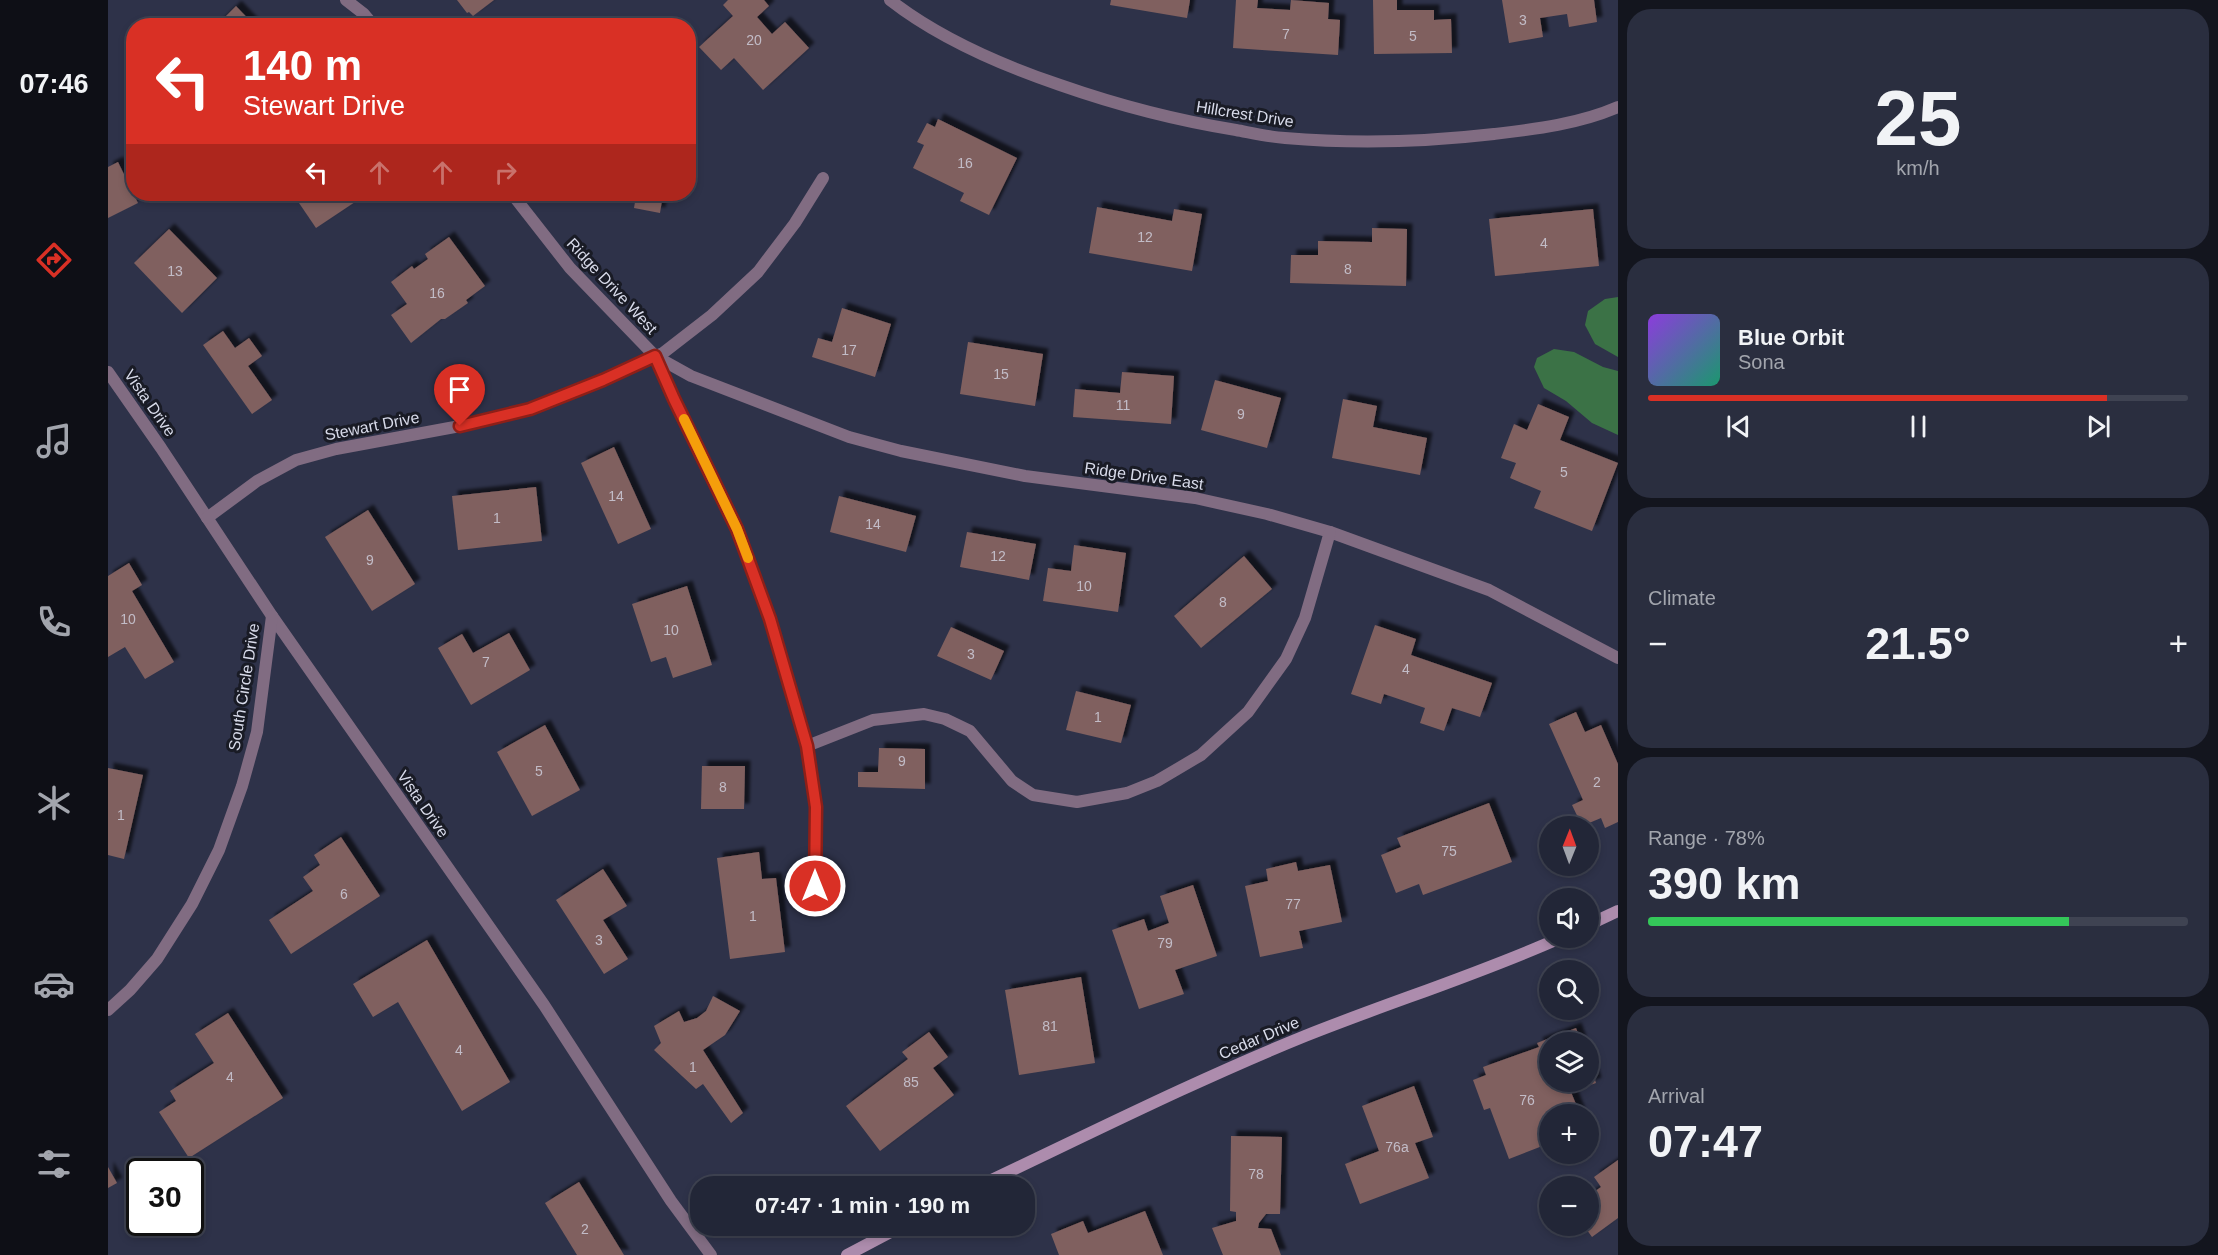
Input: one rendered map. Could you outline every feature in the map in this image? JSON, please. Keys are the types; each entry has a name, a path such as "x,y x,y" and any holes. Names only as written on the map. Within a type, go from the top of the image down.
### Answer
{"street":[{"path":"346,0 367,18"},
{"path":"357,0 364,14"},
{"name":"Hillcrest Drive","path":"890,0 906,13 954,40 1018,71 1117,105 1191,122 1284,138 1409,142 1453,139 1543,129 1598,116 1618,107"},
{"name":"Stewart Drive","path":"207,518 257,482 296,460 336,449 460,426 530,409 663,353 712,315 758,272 795,223 823,178"},
{"name":"Ridge Drive West","path":"517,201 570,268 655,356 737,529 770,619 807,746 816,807 815,886"},
{"name":"Ridge Drive East","path":"655,356 691,376 849,437 901,451 1025,476 1195,498 1330,532 1489,590 1618,658"},
{"name":"Vista Drive","path":"108,372 272,616 544,1005 672,1202 711,1255"},
{"path":"807,746 873,720 924,714 945,719 970,732 1012,781 1033,795 1077,802 1127,793 1157,781 1201,755 1248,712 1286,659 1305,618 1330,532"},
{"name":"South Circle Drive","path":"108,1010 130,990 157,959 192,904 219,850 242,786 257,732 272,616"},
{"path":"1599,920 1618,911"},
{"name":"Cedar Drive","path":"1000,1176 1176,1092 1306,1036 1539,947"},
{"path":"847,1255 883,1236"}],"green space":[{"path":"1618,297 1618,357 1595,344 1585,325 1588,311 1605,299"},
{"path":"1554,349 1574,352 1603,367 1618,371 1618,435 1592,423 1566,401 1544,388 1534,367 1537,358"}],"building":[{"path":"457,0 494,0 473,16 467,13"},
{"path":"728,0 764,0 769,6 757,17 772,34 785,22 809,48 763,90 734,58 721,70 699,47 733,16 723,5"},
{"path":"1111,0 1190,0 1187,18 1110,5"},
{"path":"1236,0 1258,0 1257,8 1290,10 1291,0 1329,3 1328,19 1340,20 1338,55 1233,48"},
{"path":"1373,0 1397,0 1397,10 1434,10 1434,20 1451,19 1452,53 1374,54"},
{"path":"1502,0 1594,0 1597,22 1569,27 1567,14 1540,18 1543,37 1509,43"},
{"path":"236,6 247,18 224,18"},
{"path":"938,119 1017,158 989,215 960,201 964,193 913,168 924,145 917,142 927,123 935,127"},
{"path":"118,162 126,178 126,201 137,201 138,203 108,218 108,167"},
{"path":"298,201 356,201 316,228"},
{"path":"635,201 662,201 660,213 634,208"},
{"path":"1097,207 1172,221 1174,209 1202,214 1192,271 1089,253"},
{"path":"1593,209 1599,266 1495,276 1489,219"},
{"path":"1372,228 1407,229 1406,286 1290,283 1291,255 1318,255 1318,241 1372,242"},
{"path":"169,229 217,278 182,313 134,263"},
{"path":"449,237 485,286 466,300 468,303 445,319 441,319 411,343 391,315 407,304 391,282 412,266 414,269 428,259 425,254"},
{"path":"842,308 891,324 875,377 812,357 818,338 832,342"},
{"path":"223,331 235,348 249,338 262,356 248,366 272,400 252,414 203,345"},
{"path":"968,342 1043,354 1035,406 960,394"},
{"path":"1122,372 1174,376 1171,424 1073,417 1075,389 1120,393"},
{"path":"1215,380 1281,398 1267,448 1201,430"},
{"path":"1343,399 1377,406 1373,427 1427,438 1420,475 1332,458"},
{"path":"1538,404 1569,417 1560,440 1618,463 1592,531 1534,508 1541,491 1510,478 1516,463 1501,458 1514,424 1527,430"},
{"path":"614,447 651,529 618,544 581,463"},
{"path":"536,487 542,541 458,550 452,496"},
{"path":"839,496 916,516 906,552 830,532"},
{"path":"368,510 415,584 372,611 325,537"},
{"path":"967,532 1036,544 1029,580 960,567"},
{"path":"1074,545 1126,553 1118,612 1043,601 1048,568 1071,571"},
{"path":"1244,556 1272,589 1201,648 1174,616"},
{"path":"129,563 142,585 132,591 174,662 145,679 125,647 108,657 108,576"},
{"path":"687,586 712,665 673,678 666,657 651,662 632,604"},
{"path":"1375,625 1416,639 1411,655 1492,683 1480,717 1452,708 1444,731 1420,723 1425,708 1384,694 1381,704 1351,694"},
{"path":"951,627 1004,651 991,680 937,656"},
{"path":"509,633 530,670 471,705 438,648 462,634 473,653"},
{"path":"1076,691 1131,705 1121,743 1066,730"},
{"path":"1576,712 1585,732 1601,725 1618,764 1618,822 1605,828 1599,816 1577,816 1572,805 1583,800 1549,724"},
{"path":"545,725 580,790 532,816 497,752"},
{"path":"879,748 925,749 925,789 858,787 858,772 878,772"},
{"path":"702,766 745,766 744,809 701,809"},
{"path":"108,768 143,775 124,859 108,855"},
{"path":"1489,803 1512,862 1423,895 1419,884 1396,893 1381,855 1401,847 1397,838"},
{"path":"341,837 380,896 291,954 269,920 313,891 303,877 320,865 314,855"},
{"path":"759,852 762,879 776,878 785,952 730,959 717,858"},
{"path":"1296,862 1298,871 1330,865 1342,922 1299,931 1303,948 1260,957 1245,886 1268,881 1266,869"},
{"path":"603,869 627,906 603,920 628,959 604,974 556,900"},
{"path":"1193,885 1217,956 1175,970 1184,994 1139,1009 1112,930 1144,919 1148,931 1169,923 1160,896"},
{"path":"427,940 510,1082 462,1111 398,1002 373,1017 353,984"},
{"path":"1081,977 1095,1063 1019,1075 1005,990"},
{"path":"713,996 740,1011 725,1035 703,1050 743,1113 731,1123 703,1084 696,1089 654,1050 661,1043 654,1026 679,1011 684,1022 697,1018 706,1011"},
{"path":"228,1013 283,1098 189,1158 159,1112 176,1101 170,1091 214,1063 195,1034"},
{"path":"1576,1028 1577,1032 1566,1032"},
{"path":"929,1032 948,1057 933,1068 954,1095 880,1151 846,1106 908,1059 902,1052"},
{"path":"1539,1047 1539,1092 1571,1092 1576,1104 1539,1104 1539,1147 1509,1159 1490,1108 1484,1110 1473,1080 1486,1075 1483,1067"},
{"path":"1414,1086 1433,1137 1415,1143 1429,1178 1360,1204 1345,1164 1379,1151 1362,1106"},
{"path":"1231,1136 1282,1137 1280,1214 1266,1214 1258,1228 1271,1229 1281,1255 1223,1255 1212,1228 1236,1221 1236,1212 1230,1211"},
{"path":"1618,1160 1618,1218 1599,1232 1599,1188 1601,1187 1599,1176 1595,1176"},
{"path":"108,1167 117,1183 108,1188"},
{"path":"579,1182 624,1255 577,1255 545,1203"},
{"path":"1145,1211 1163,1255 1059,1255 1051,1234 1083,1221 1088,1233"}],"slow traffic":[{"path":"684,419 737,529 748,558"}],"route":[{"path":"460,426 530,409 655,356 737,529 770,619 807,746 816,807 815,886"}]}
